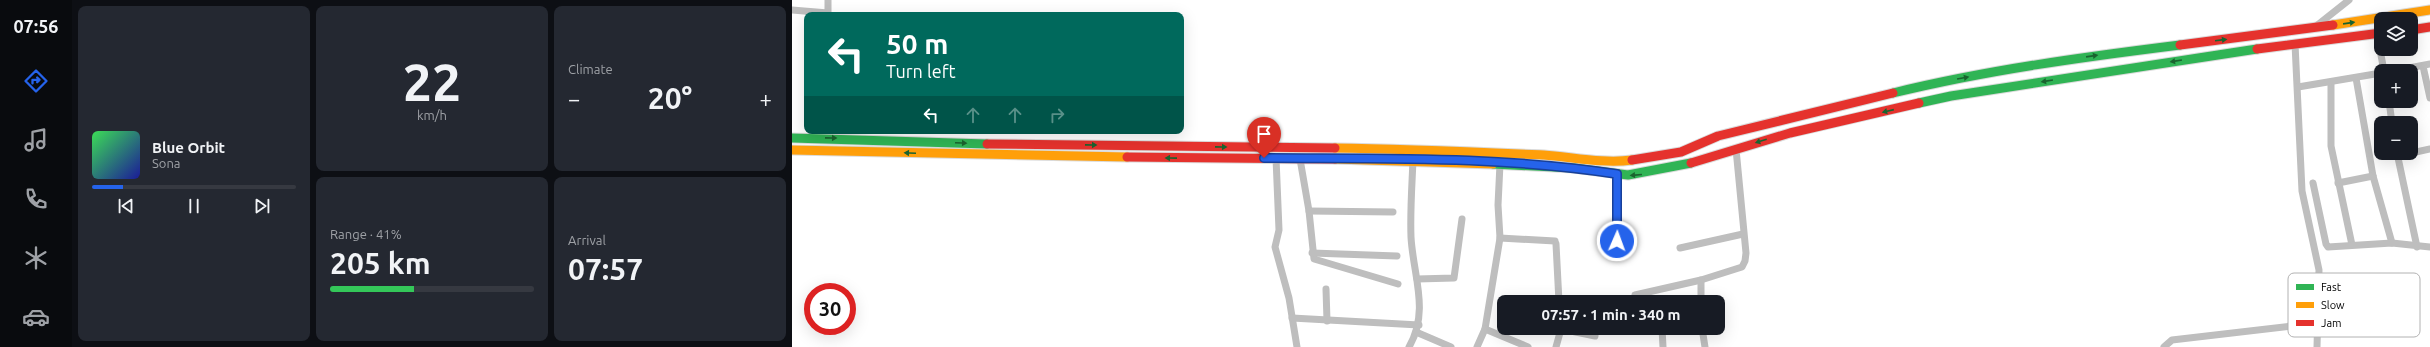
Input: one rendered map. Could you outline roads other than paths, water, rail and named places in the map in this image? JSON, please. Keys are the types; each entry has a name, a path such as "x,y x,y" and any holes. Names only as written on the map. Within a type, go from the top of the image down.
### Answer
{"main road":[{"path":"792,150 1413,160 1575,157 1619,162 1670,155 1718,136 1925,85 2091,56 2272,34 2430,10"},
{"path":"2418,29 2430,27"},
{"path":"2272,34 2274,47"},
{"path":"792,138 1016,145 1411,149 1500,164 1574,168 1617,174 1653,173 1790,133 1951,96 2294,44 2374,35"}],"street":[{"path":"828,0 828,12"},
{"path":"2314,28 2349,0"},
{"path":"792,10 816,12"},
{"path":"2294,44 2298,87 2302,191 2319,273"},
{"path":"2427,65 2430,98"},
{"path":"2298,87 2374,74"},
{"path":"2356,78 2373,176 2392,243"},
{"path":"2331,82 2331,146 2352,246"},
{"path":"1635,295 1701,280 1742,267 1746,261 1746,253 1736,149"},
{"path":"2418,152 2430,150"},
{"path":"1276,158 1279,230 1275,247 1289,298 1297,347"},
{"path":"1300,158 1309,212 1312,253 1315,260 1398,284"},
{"path":"1409,347 1417,328 1420,306 1411,237 1413,160"},
{"path":"2399,160 2417,247"},
{"path":"1477,347 1486,329 1500,238 1498,205 1500,164"},
{"path":"1617,174 1617,241"},
{"path":"2338,183 2373,176"},
{"path":"2313,183 2326,244 2333,248 2392,243 2417,247 2430,246"},
{"path":"1309,212 1393,212"},
{"path":"1417,279 1454,278 1462,219"},
{"path":"1680,248 1743,234"},
{"path":"1500,238 1555,243 1559,295"},
{"path":"1312,253 1397,256"},
{"path":"1701,280 1701,295"},
{"path":"1326,289 1327,321"},
{"path":"1292,318 1417,328 1451,347"},
{"path":"2164,347 2172,340 2288,326"},
{"path":"1486,329 1528,347"},
{"path":"1556,347 1559,335"},
{"path":"1590,335 1595,336"},
{"path":"1662,335 1663,347"},
{"path":"1703,335 1705,347"}]}
